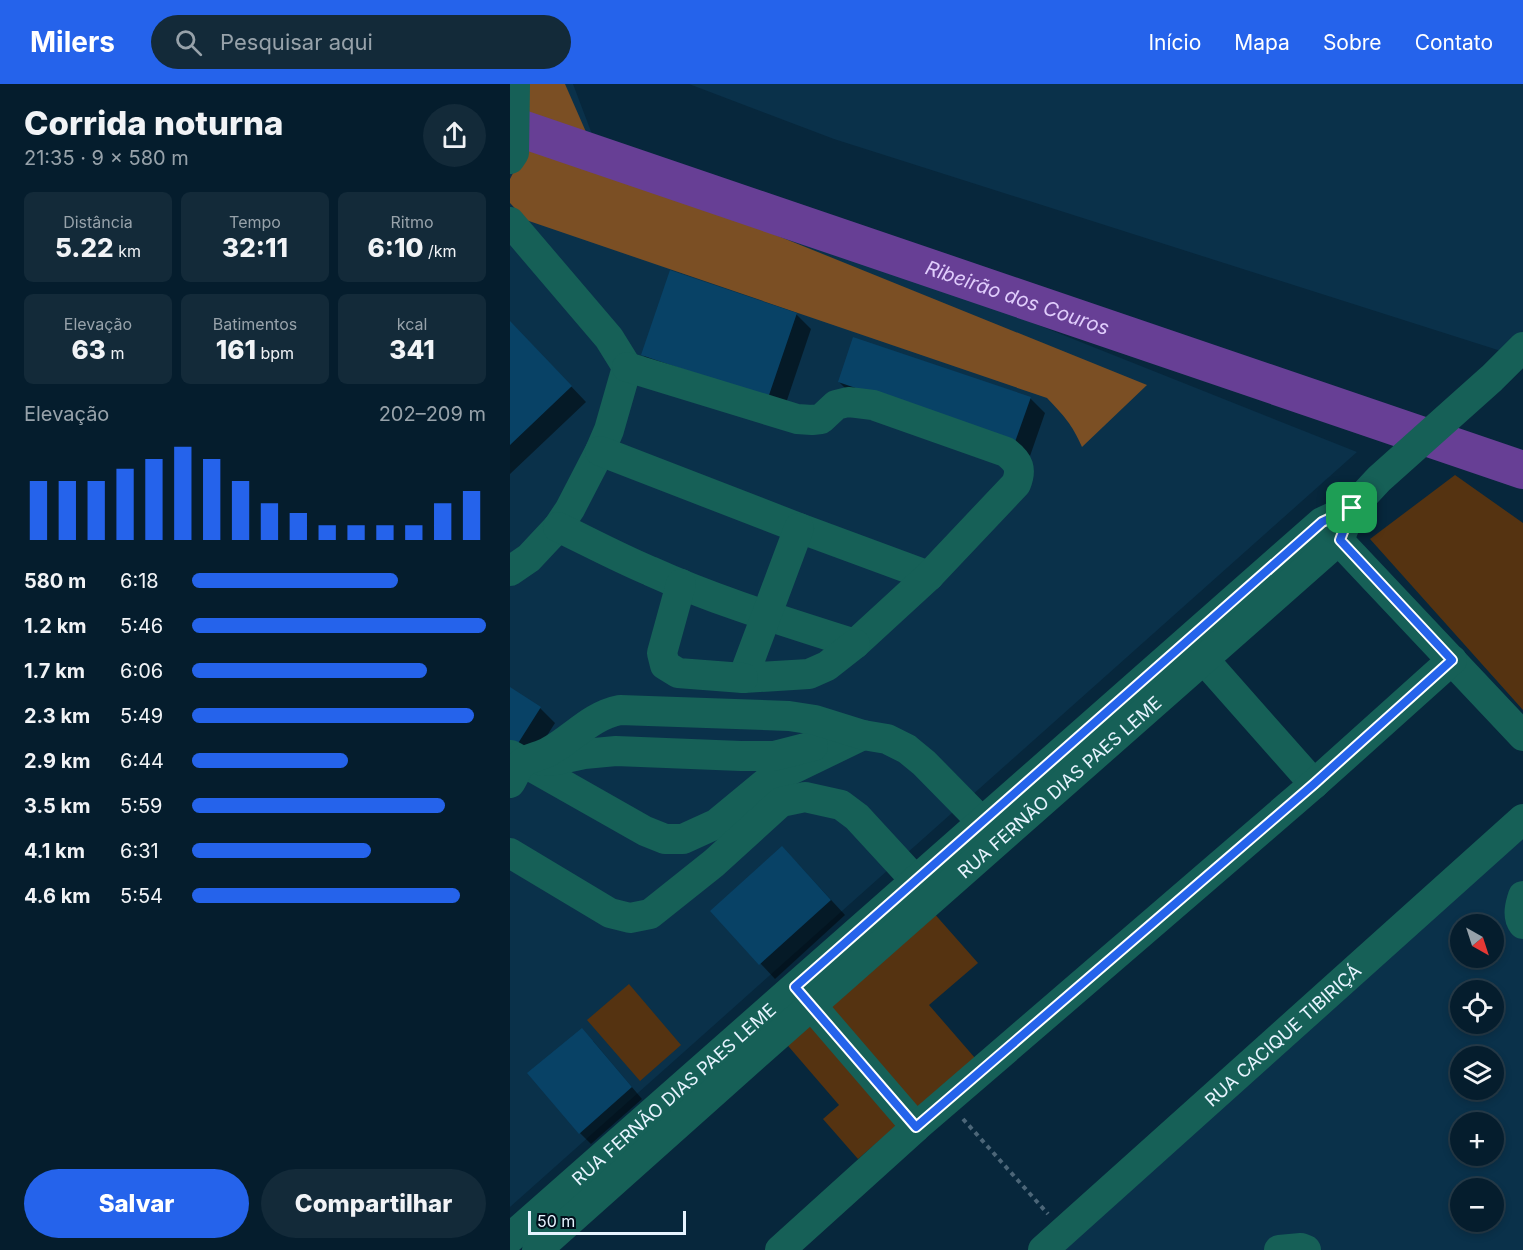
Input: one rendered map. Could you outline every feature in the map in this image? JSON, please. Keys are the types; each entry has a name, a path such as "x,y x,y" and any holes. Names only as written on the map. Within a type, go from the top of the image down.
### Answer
{"street":[{"path":"512,156 515,84"},
{"path":"510,222 609,338 627,367 797,419 821,419 836,405 848,402 873,405 1006,452 1016,460 1020,474 1016,484 929,576 855,644 827,666 809,674 743,678 678,673 665,665 662,652 681,584"},
{"name":"RUA FERNÃO DIAS PAES LEME","path":"537,1250 803,996 974,840 1331,531 1379,479 1492,378 1523,347"},
{"path":"510,571 529,558 558,527 600,451 609,430 627,367"},
{"path":"600,451 929,576"},
{"path":"558,527 681,584 766,616 855,644"},
{"path":"743,678 799,528"},
{"path":"1331,531 1523,736"},
{"path":"1195,650 1314,784"},
{"path":"780,1250 916,1127 1314,784 1452,660"},
{"path":"514,767 560,745 586,724 608,712 620,710 789,716 815,720 863,735 887,739 907,749 924,763 974,840"},
{"path":"514,767 645,831 665,839 683,839 716,824 768,781 863,735"},
{"path":"514,767 584,754 616,751 774,756 863,735"},
{"path":"510,853 610,913 630,918 650,914 714,863 781,802 805,797 841,805 857,817 915,880"},
{"name":"RUA CACIQUE TIBIRIÇÁ","path":"1053,1240 1523,819"},
{"name":"RUA FERNÃO DIAS PAES LEME","path":"510,1238 803,996 915,880 974,840"},
{"path":"1523,896 1520,905 1520,920 1523,924"},
{"path":"803,996 916,1127"},
{"path":"1279,1250 1301,1248 1306,1250"}],"path":[{"path":"947,1101 1053,1240"}],"shaded area":[{"path":"510,84 573,84 598,150 1357,452 510,1207"},
{"path":"524,84 565,84 600,164 1147,385 1082,447 1075,432 1047,398 526,220 510,203 510,179 523,154"},
{"path":"689,84 1523,84 1523,358 834,139"},
{"path":"1455,475 1523,523 1523,710 1370,539"},
{"path":"1523,838 1523,1250 1057,1250"},
{"path":"932,911 978,963 929,1005 975,1058 858,1159 823,1119 839,1105 783,1040"},
{"path":"629,984 681,1045 640,1081 587,1020"}],"building":[{"path":"670,270 797,313 768,398 641,355"},
{"path":"510,321 572,386 510,445"},
{"path":"853,337 1031,397 1015,442 838,382"},
{"path":"510,687 541,707 510,756"},
{"path":"782,846 831,900 759,965 710,911"},
{"path":"582,1028 632,1087 579,1134 527,1073"}],"waterway":[{"name":"Ribeirão dos Couros","path":"510,125 1523,470"}],"route":[{"path":"1352,508 1340,540 1452,660 1314,784 916,1127 795,987 1322,522 1352,508"}]}
